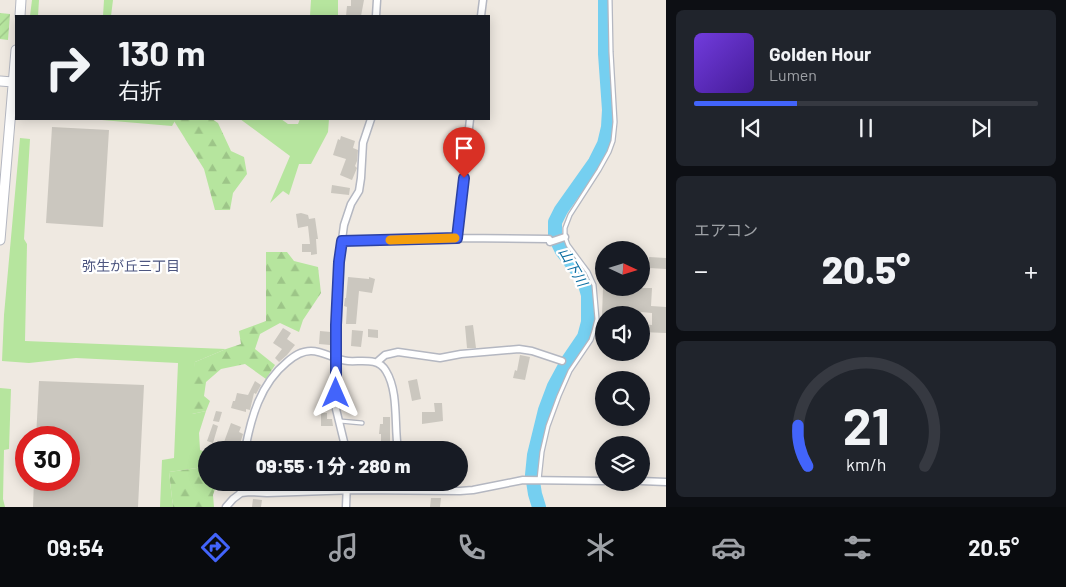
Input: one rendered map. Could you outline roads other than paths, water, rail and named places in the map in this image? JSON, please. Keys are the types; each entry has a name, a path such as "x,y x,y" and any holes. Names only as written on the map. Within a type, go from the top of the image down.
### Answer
{"street":[{"path":"20,15 21,0"},
{"path":"376,0 376,15"},
{"path":"481,15 482,0"},
{"path":"0,240 15,61"},
{"path":"0,81 13,82"},
{"path":"344,441 336,409 335,377 339,262 344,225 362,178 364,143 371,120"},
{"path":"457,238 470,120"},
{"path":"342,241 457,238 549,239 552,242 564,238"},
{"path":"247,441 249,428 260,397 278,369 301,352 312,351 346,361 377,362 385,356 398,352 440,358 461,354 518,349 532,351 562,361"},
{"path":"377,362 385,369 392,383 397,441"},
{"path":"468,490 522,480 595,481"},
{"path":"650,481 666,482"},
{"path":"226,507 242,493 313,491"},
{"path":"346,507 348,491"}],"lane":[{"path":"539,480 542,452 558,396 570,371 591,340 597,319 594,285 588,272 564,238 565,228 570,215 599,170 609,152 612,141 615,122 610,0"},
{"path":"339,421 362,423"}],"waterway":[{"name":"山下川","path":"539,507 532,475 534,455 545,410 554,386 584,337 588,322 588,295 583,278 562,251 555,237 555,222 561,210 595,162 604,144 608,127 605,0"}],"district":[{"name":"弥生が丘三丁目","path":"131,266"}]}
